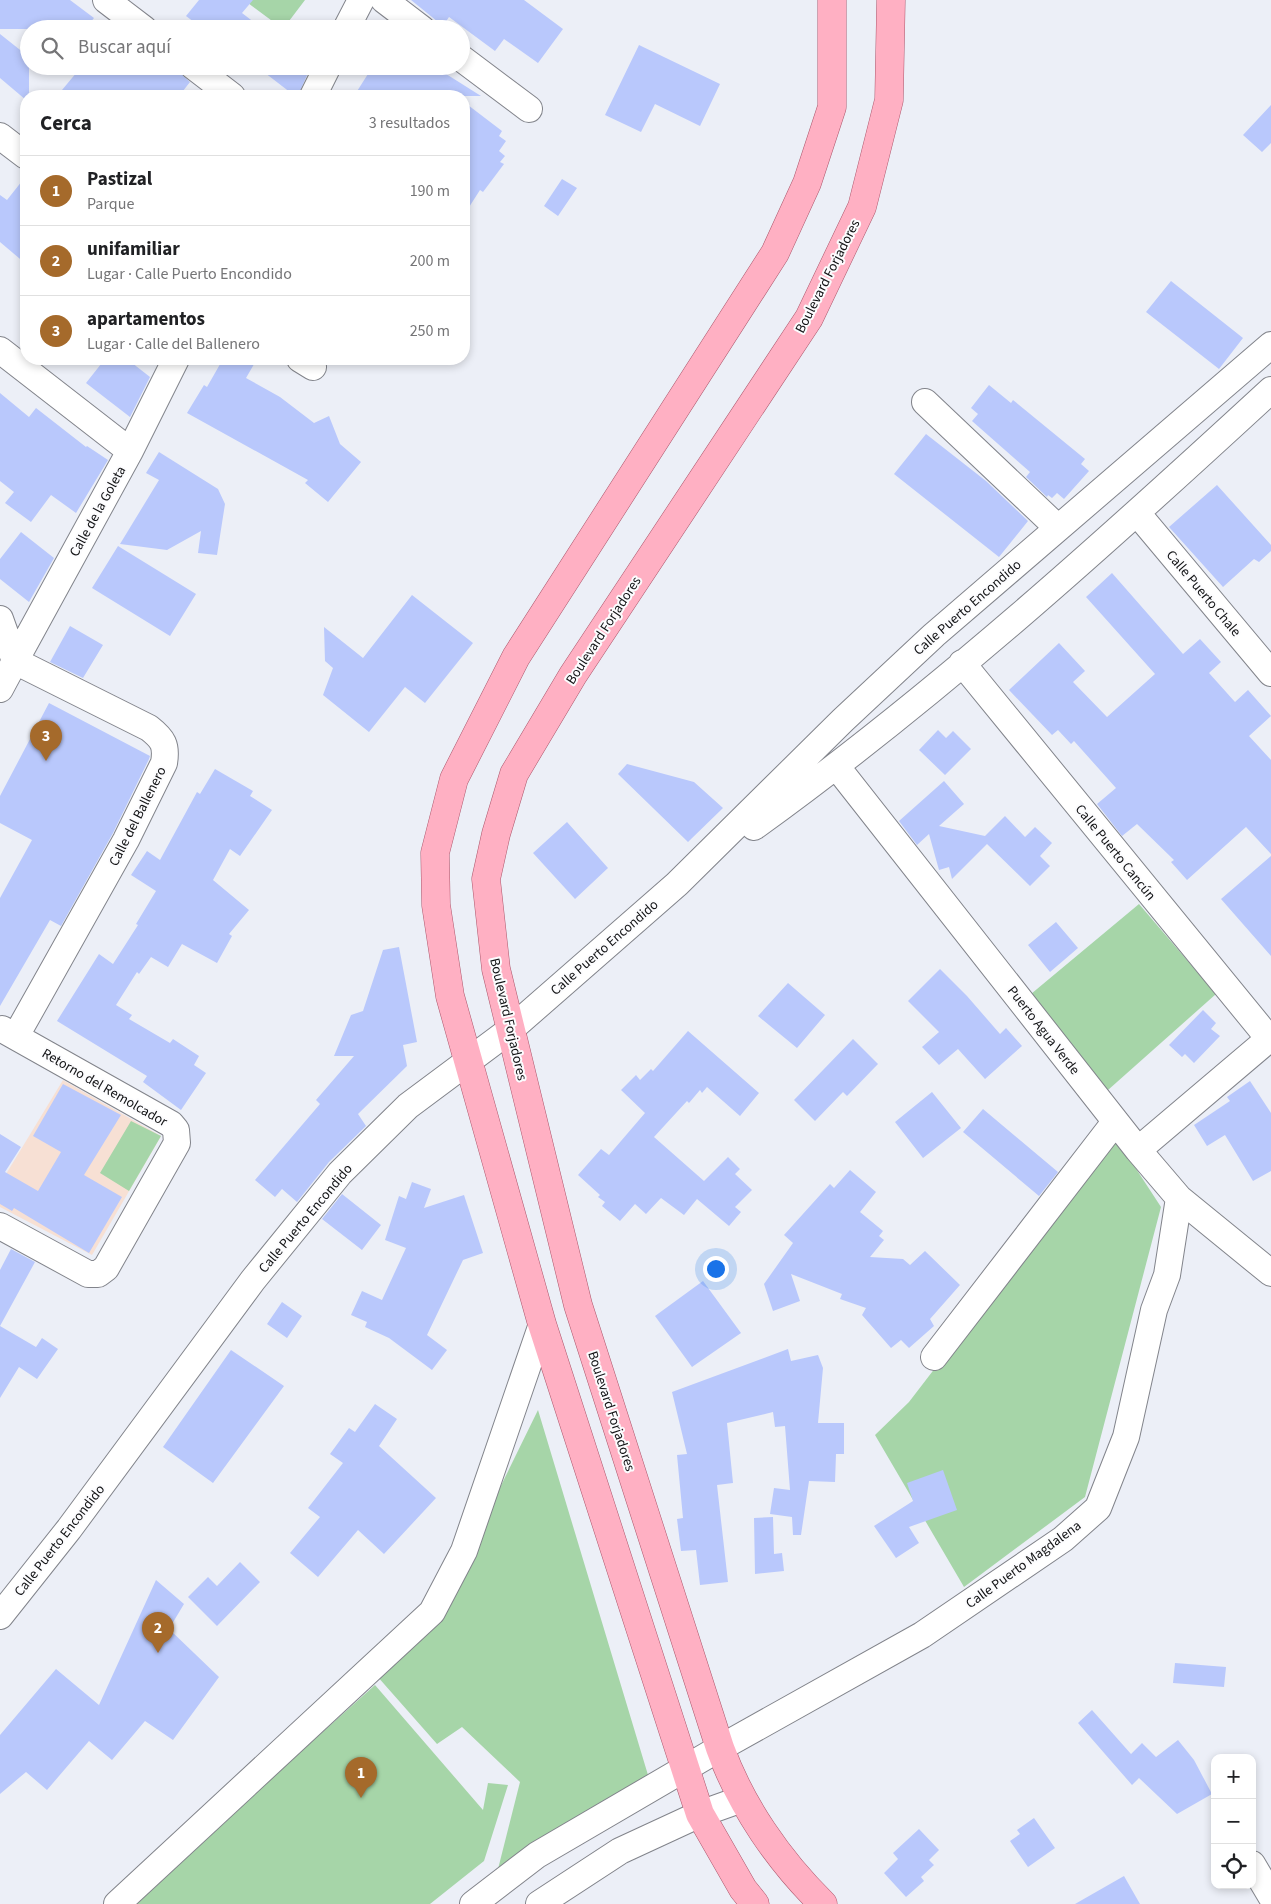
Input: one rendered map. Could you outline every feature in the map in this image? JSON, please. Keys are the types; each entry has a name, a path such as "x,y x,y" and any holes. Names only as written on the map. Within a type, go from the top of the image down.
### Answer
{"main road":[{"path":"755,1904 743,1889 700,1814 542,1324 450,996 436,905 435,854 454,779 516,656 774,253 807,183 832,107 832,0"},
{"name":"Boulevard Forjadores","path":"823,1904 775,1848 742,1799 720,1748 578,1305 496,969 486,879 496,834 514,774 573,675 809,318 862,207 889,100 891,0"}],"street":[{"path":"106,0 132,20"},
{"path":"351,20 361,0"},
{"path":"384,0 410,20"},
{"path":"470,65 528,109"},
{"path":"205,75 224,90"},
{"path":"315,90 323,75"},
{"path":"0,136 20,151"},
{"name":"Calle Puerto Encondido","path":"0,1616 69,1529 253,1280 340,1173 408,1106 510,1030 676,884 842,720 920,648 1271,345"},
{"path":"0,350 130,450"},
{"name":"Calle de la Goleta","path":"0,689 130,450 173,365"},
{"name":"Calle Puerto Encondido","path":"676,884 837,767 954,670 1137,513 1271,390"},
{"path":"925,402 1058,528"},
{"name":"Calle Puerto Chale","path":"1137,513 1271,673"},
{"path":"0,619 15,661"},
{"name":"Calle Puerto Cancún","path":"920,648 954,670 1270,1040"},
{"name":"Calle del Ballenero","path":"8,1032 126,840 164,763 166,749 162,738 149,728 15,661"},
{"name":"Puerto Agua Verde","path":"837,767 1115,1122 1179,1198 1271,1273"},
{"name":"Retorno del Remolcador","path":"0,1226 88,1274 98,1274 106,1268 177,1143 176,1130 171,1124 8,1032"},
{"path":"1138,1150 1270,1040"},
{"path":"934,1357 1115,1122"},
{"name":"Calle Puerto Magdalena","path":"473,1904 537,1855 686,1770 720,1748 922,1635 1063,1539 1098,1508 1126,1437 1154,1310 1167,1275 1179,1198"},
{"path":"117,1904 432,1612 464,1551 542,1324"},
{"path":"539,1904 620,1851 700,1814 742,1799"},
{"path":"1256,1871 1271,1896"}],"shaded area":[{"path":"63,1080 161,1136 92,1255 0,1207 0,1184"}],"green space":[{"path":"244,0 305,0 290,20 271,20"},
{"path":"1139,904 1216,994 1108,1090 1031,994"},
{"path":"131,1121 161,1136 129,1191 100,1173"},
{"path":"1114,1135 1161,1207 1085,1497 964,1587 875,1435 909,1402"},
{"path":"538,1410 648,1775 498,1869 520,1782 462,1727 437,1744 377,1676 470,1549"},
{"path":"375,1685 483,1810 488,1783 508,1785 484,1861 430,1904 131,1904"}],"building":[{"path":"0,0 70,0 94,18 92,20 20,20 20,29 0,29"},
{"path":"199,0 253,0 242,13 251,20 191,20 186,16"},
{"path":"411,0 524,0 563,29 538,63 504,39 495,51 470,33 470,20 453,20 449,17 447,20 436,20"},
{"path":"0,34 20,50 20,75 29,75 29,90 20,90 20,95 0,78"},
{"path":"639,45 720,84 700,126 655,104 641,132 605,115"},
{"path":"74,75 182,75 190,82 184,90 62,90"},
{"path":"268,75 307,75 301,90 287,90"},
{"path":"367,75 448,75 481,96 470,96 470,90 358,90"},
{"path":"1271,105 1271,143 1262,152 1243,135"},
{"path":"470,107 502,131 499,136 506,141 499,151 505,156 500,162 504,164 483,192 480,190 470,206"},
{"path":"562,179 577,188 558,216 544,206"},
{"path":"20,184 20,259 0,242 0,195 7,200"},
{"path":"1171,281 1243,338 1219,369 1146,312"},
{"path":"100,365 135,365 150,377 130,417 86,383"},
{"path":"220,365 254,365 246,378 280,397 314,423 329,416 340,444 361,462 328,502 305,483 308,480 187,413 204,385 207,387"},
{"path":"989,385 1011,403 1013,400 1085,459 1081,464 1089,471 1064,499 1057,493 1052,498 1048,495 1047,497 1026,477 1030,472 972,421 978,414 971,408"},
{"path":"0,393 29,417 36,408 86,447 108,460 76,513 51,495 31,522 5,503 14,492 0,481"},
{"path":"926,434 986,481 1028,521 999,557 894,474"},
{"path":"159,452 218,489 225,504 217,555 198,553 201,531 167,550 120,544 159,480 146,473"},
{"path":"1217,485 1271,545 1271,551 1259,562 1254,559 1223,587 1169,527"},
{"path":"21,532 54,558 29,602 0,579 0,559"},
{"path":"118,546 196,594 170,636 92,588"},
{"path":"1112,573 1183,654 1200,639 1221,662 1209,673 1235,702 1248,690 1271,716 1249,736 1271,760 1271,854 1246,827 1187,880 1171,862 1174,860 1137,824 1122,836 1097,804 1116,788 1074,741 1071,744 1058,730 1052,735 1009,690 1059,643 1085,671 1073,682 1107,717 1155,674 1086,597"},
{"path":"412,595 473,643 425,703 405,687 369,732 323,695 333,668 325,661 324,627 363,658"},
{"path":"70,626 103,645 83,678 50,662"},
{"path":"49,703 150,756 113,833 61,926 50,920 0,1006 0,898 32,840 0,823 0,796"},
{"path":"938,730 946,738 953,731 971,749 945,775 919,750"},
{"path":"627,764 694,782 723,808 688,842 618,774"},
{"path":"215,769 253,791 250,796 272,810 240,856 230,849 213,880 249,910 229,934 232,936 217,963 182,944 168,967 151,957 139,974 137,972 116,1005 132,1015 129,1019 170,1043 173,1039 199,1056 194,1065 206,1073 181,1110 143,1082 147,1076 57,1021 99,954 113,964 138,925 136,924 156,891 131,875 147,851 160,860 197,792 200,794"},
{"path":"944,781 964,804 939,826 985,836 1005,816 1025,837 1035,827 1052,843 1040,856 1050,866 1030,886 987,844 952,879 949,867 939,870 929,834 917,845 899,821"},
{"path":"567,822 608,868 575,899 533,853"},
{"path":"1271,856 1271,956 1221,899"},
{"path":"1056,922 1078,948 1050,972 1028,945"},
{"path":"399,947 417,1042 403,1045 407,1066 358,1114 366,1126 329,1162 297,1202 282,1189 275,1197 255,1180 320,1104 316,1100 354,1056 334,1056 351,1015 363,1011 383,950"},
{"path":"940,969 967,996 1000,1034 1006,1028 1022,1046 985,1079 958,1049 939,1065 922,1047 939,1032 908,1001"},
{"path":"788,983 825,1015 797,1048 758,1016"},
{"path":"1203,1010 1216,1023 1211,1029 1220,1036 1194,1063 1185,1054 1182,1057 1169,1045"},
{"path":"688,1031 759,1093 740,1116 707,1087 702,1093 700,1090 689,1103 687,1101 654,1137 704,1181 728,1157 740,1169 735,1174 752,1190 735,1207 741,1212 729,1226 697,1199 684,1215 661,1198 646,1214 635,1204 620,1221 602,1206 605,1202 598,1197 600,1195 578,1175 601,1149 609,1155 645,1113 621,1090 636,1075 640,1080 651,1069 653,1071"},
{"path":"853,1039 878,1064 847,1096 843,1092 815,1121 794,1100"},
{"path":"1250,1081 1271,1113 1271,1171 1253,1181 1225,1135 1207,1146 1194,1125 1230,1101 1227,1097"},
{"path":"63,1084 121,1115 84,1175 122,1197 89,1253 14,1208 12,1211 0,1204 0,1134 21,1147 5,1172 38,1191 61,1152 33,1136"},
{"path":"932,1092 961,1128 923,1158 895,1122"},
{"path":"983,1109 1058,1172 1039,1196 963,1132"},
{"path":"850,1170 876,1192 860,1212 883,1231 879,1236 884,1240 870,1257 903,1259 910,1265 925,1251 960,1285 930,1319 934,1326 909,1348 901,1340 891,1348 862,1315 866,1308 840,1299 842,1294 791,1274 800,1301 773,1311 764,1284 793,1243 784,1235 830,1184 834,1188"},
{"path":"412,1182 431,1189 424,1208 464,1195 483,1253 463,1260 427,1335 447,1350 432,1370 389,1338 365,1327 367,1322 351,1315 362,1291 382,1300 406,1248 385,1240 399,1196 406,1199"},
{"path":"342,1194 381,1225 362,1250 322,1219"},
{"path":"11,1249 35,1262 0,1326 0,1270"},
{"path":"703,1281 741,1333 692,1367 655,1316"},
{"path":"282,1302 302,1316 287,1338 267,1324"},
{"path":"0,1326 36,1347 42,1338 58,1349 37,1379 19,1367 0,1398"},
{"path":"788,1349 791,1361 818,1355 823,1368 818,1423 844,1423 844,1454 836,1454 835,1482 809,1481 801,1535 793,1535 792,1517 770,1514 774,1488 790,1490 785,1426 775,1427 773,1412 727,1423 733,1483 717,1485 728,1582 700,1585 696,1550 681,1551 677,1519 683,1518 677,1455 687,1454 672,1392"},
{"path":"231,1350 284,1386 213,1483 163,1447"},
{"path":"375,1404 397,1419 379,1446 436,1498 384,1554 358,1530 318,1577 290,1553 320,1517 308,1508 343,1463 330,1454 349,1428 355,1432"},
{"path":"943,1470 957,1510 909,1527 919,1543 896,1558 874,1526 913,1501 907,1483"},
{"path":"773,1517 774,1554 782,1553 784,1571 755,1574 754,1518"},
{"path":"240,1562 260,1582 217,1626 188,1597 208,1577 217,1586"},
{"path":"156,1580 184,1604 169,1629 219,1677 173,1740 145,1721 112,1760 89,1741 47,1790 26,1772 0,1794 0,1735 56,1669 99,1705"},
{"path":"1175,1663 1226,1667 1224,1687 1173,1683"},
{"path":"1092,1710 1131,1754 1142,1743 1156,1757 1178,1740 1194,1760 1211,1795 1177,1814 1139,1778 1132,1785 1078,1723"},
{"path":"1034,1818 1055,1848 1028,1867 1010,1841 1020,1834 1017,1830"},
{"path":"919,1829 939,1850 929,1860 934,1865 921,1877 924,1881 906,1897 884,1873 898,1859 893,1853"},
{"path":"1124,1876 1140,1904 1075,1904"}],"place":[{"name":"apartamentos","path":"46,761"},
{"name":"unifamiliar","path":"158,1653"},
{"name":"Pastizal","path":"361,1798"}]}
